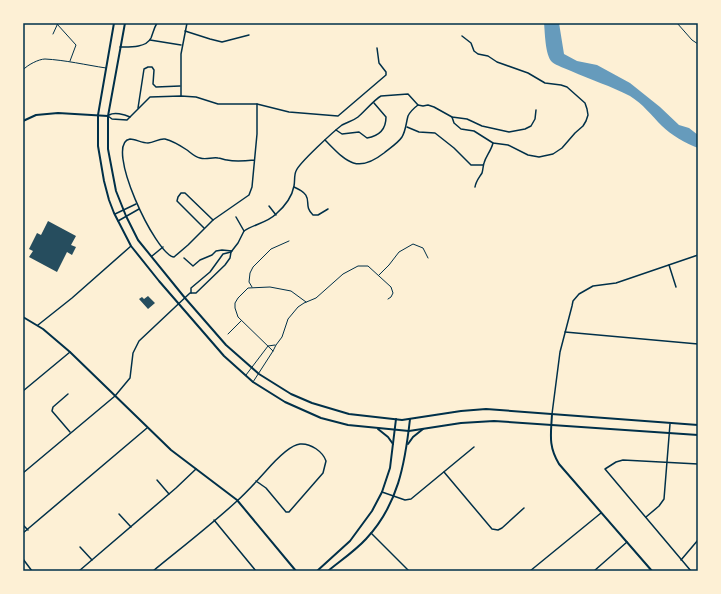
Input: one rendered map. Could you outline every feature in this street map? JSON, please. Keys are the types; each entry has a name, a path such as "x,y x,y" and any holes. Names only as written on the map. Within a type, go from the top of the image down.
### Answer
{"main road":[{"path":"114,23 98,115 98,146 102,172 114,214 131,246 145,265 224,356 253,382 285,402 321,418 348,425 395,431 409,431 482,421 552,424 698,435"},
{"path":"125,23 108,116 108,150 116,191 123,210 138,240 185,298 226,344 259,374 291,394 322,407 348,414 410,419 482,409 698,425"},
{"path":"23,121 42,114 58,113 108,116"},
{"path":"23,316 38,325 70,352 171,450 237,500 296,571"},
{"path":"552,414 550,441 556,458 652,571"},
{"path":"317,571 350,541 368,517 382,492 390,470 396,419"},
{"path":"328,571 371,533 386,511 393,496 404,463 410,419"},
{"path":"378,428 393,444"},
{"path":"407,445 413,437 424,428"}],"street":[{"path":"120,47 143,45 150,40 157,23"},
{"path":"180,96 181,45 187,23"},
{"path":"185,31 222,42 249,35"},
{"path":"452,117 454,123 461,129 479,133 494,143 508,145 528,155 539,157 553,154 562,148 586,121 587,109 582,100 567,87 545,83 528,73 497,62 488,56 478,54 474,51 471,43 462,36"},
{"path":"150,40 181,45"},
{"path":"108,116 112,119 122,121 127,120 150,97 180,96 200,97 218,104 256,104 279,111 338,116 386,75 386,72 379,63 377,48"},
{"path":"138,109 145,68 152,67 154,70 153,84 156,87 180,86"},
{"path":"23,473 114,396 130,378 133,353 139,341 185,298 191,293 196,293 219,271 230,258 231,252 238,244 244,231 262,224 276,215 284,206 294,187 296,170 301,164 336,130 355,119 381,96 404,93 410,95 418,105 434,107 452,117 467,119 482,126 510,132 525,129 531,126 535,119 536,110"},
{"path":"336,130 342,134 359,132 369,138 381,132 385,125 386,117 374,103"},
{"path":"254,160 235,161 218,158 201,159 197,158 177,144 165,139 148,143 131,139 128,140 123,146 122,156 136,204 148,226 171,256 177,255 213,220 249,195 252,187 257,134 256,104"},
{"path":"325,140 339,155 352,164 364,164 381,156 402,138 407,127 408,116 418,105"},
{"path":"108,116 111,114 126,114 130,117"},
{"path":"407,127 419,132 435,133 454,148 471,165 483,165"},
{"path":"475,187 476,181 482,172 483,165 487,156 491,152 494,143"},
{"path":"294,187 305,193 308,197 309,209 313,215 318,215 328,209"},
{"path":"204,228 177,201 181,194 185,194 213,220"},
{"path":"114,214 136,204"},
{"path":"269,206 276,215"},
{"path":"118,221 139,209"},
{"path":"236,217 244,231"},
{"path":"38,325 72,298 131,246"},
{"path":"151,256 163,247"},
{"path":"184,258 193,266 200,260 212,255 216,251 222,250 231,252"},
{"path":"191,293 190,288 215,268 219,258 223,254 231,252"},
{"path":"552,414 560,352 573,301 584,290 593,286 616,282 698,255"},
{"path":"669,265 676,287"},
{"path":"565,332 698,344"},
{"path":"23,391 70,352"},
{"path":"68,394 53,407 52,410 70,432"},
{"path":"646,517 659,506 664,499 670,424"},
{"path":"23,534 147,428"},
{"path":"153,571 237,500 256,481 283,454 295,445 306,445 317,449 323,455 326,463 323,474 289,512 286,512 270,492 256,481"},
{"path":"382,492 405,500 411,499 474,447"},
{"path":"691,571 605,469 616,462 623,460 698,464"},
{"path":"79,571 196,469"},
{"path":"444,472 492,529 498,530 502,528 524,508"},
{"path":"158,480 169,494"},
{"path":"530,571 602,512"},
{"path":"120,514 131,527"},
{"path":"214,520 256,571"},
{"path":"23,525 28,530"},
{"path":"371,533 410,571"},
{"path":"682,560 698,540"},
{"path":"594,571 627,542"},
{"path":"80,547 92,560"},
{"path":"23,559 32,571"}],"lane":[{"path":"53,34 58,24 76,45 70,62"},
{"path":"23,70 25,66 44,59 106,68"},
{"path":"253,287 249,282 250,273 253,267 271,249 289,241"},
{"path":"378,275 389,266 399,252 413,244 423,248 428,258"},
{"path":"253,382 282,337 288,319 298,307 316,298 334,280 358,266 368,266 391,288 393,293 392,297 388,299"},
{"path":"274,351 238,317 235,303 238,298 248,288 270,287 282,288 306,302"},
{"path":"228,334 242,320"},
{"path":"246,375 268,346 276,345"}],"path":[{"path":"677,23 692,40 698,44"}],"water":[{"path":"544,23 559,23 564,54 577,61 597,65 630,83 660,107 679,125 689,128 698,135 698,148 670,133 643,106 630,96 552,62 548,54"}],"building":[{"path":"48,221 76,236 71,245 76,247 72,255 67,252 57,272 29,257 33,251 29,249 37,233 41,235"},
{"path":"148,296 155,303 148,309 139,299 142,297 144,299"}]}
